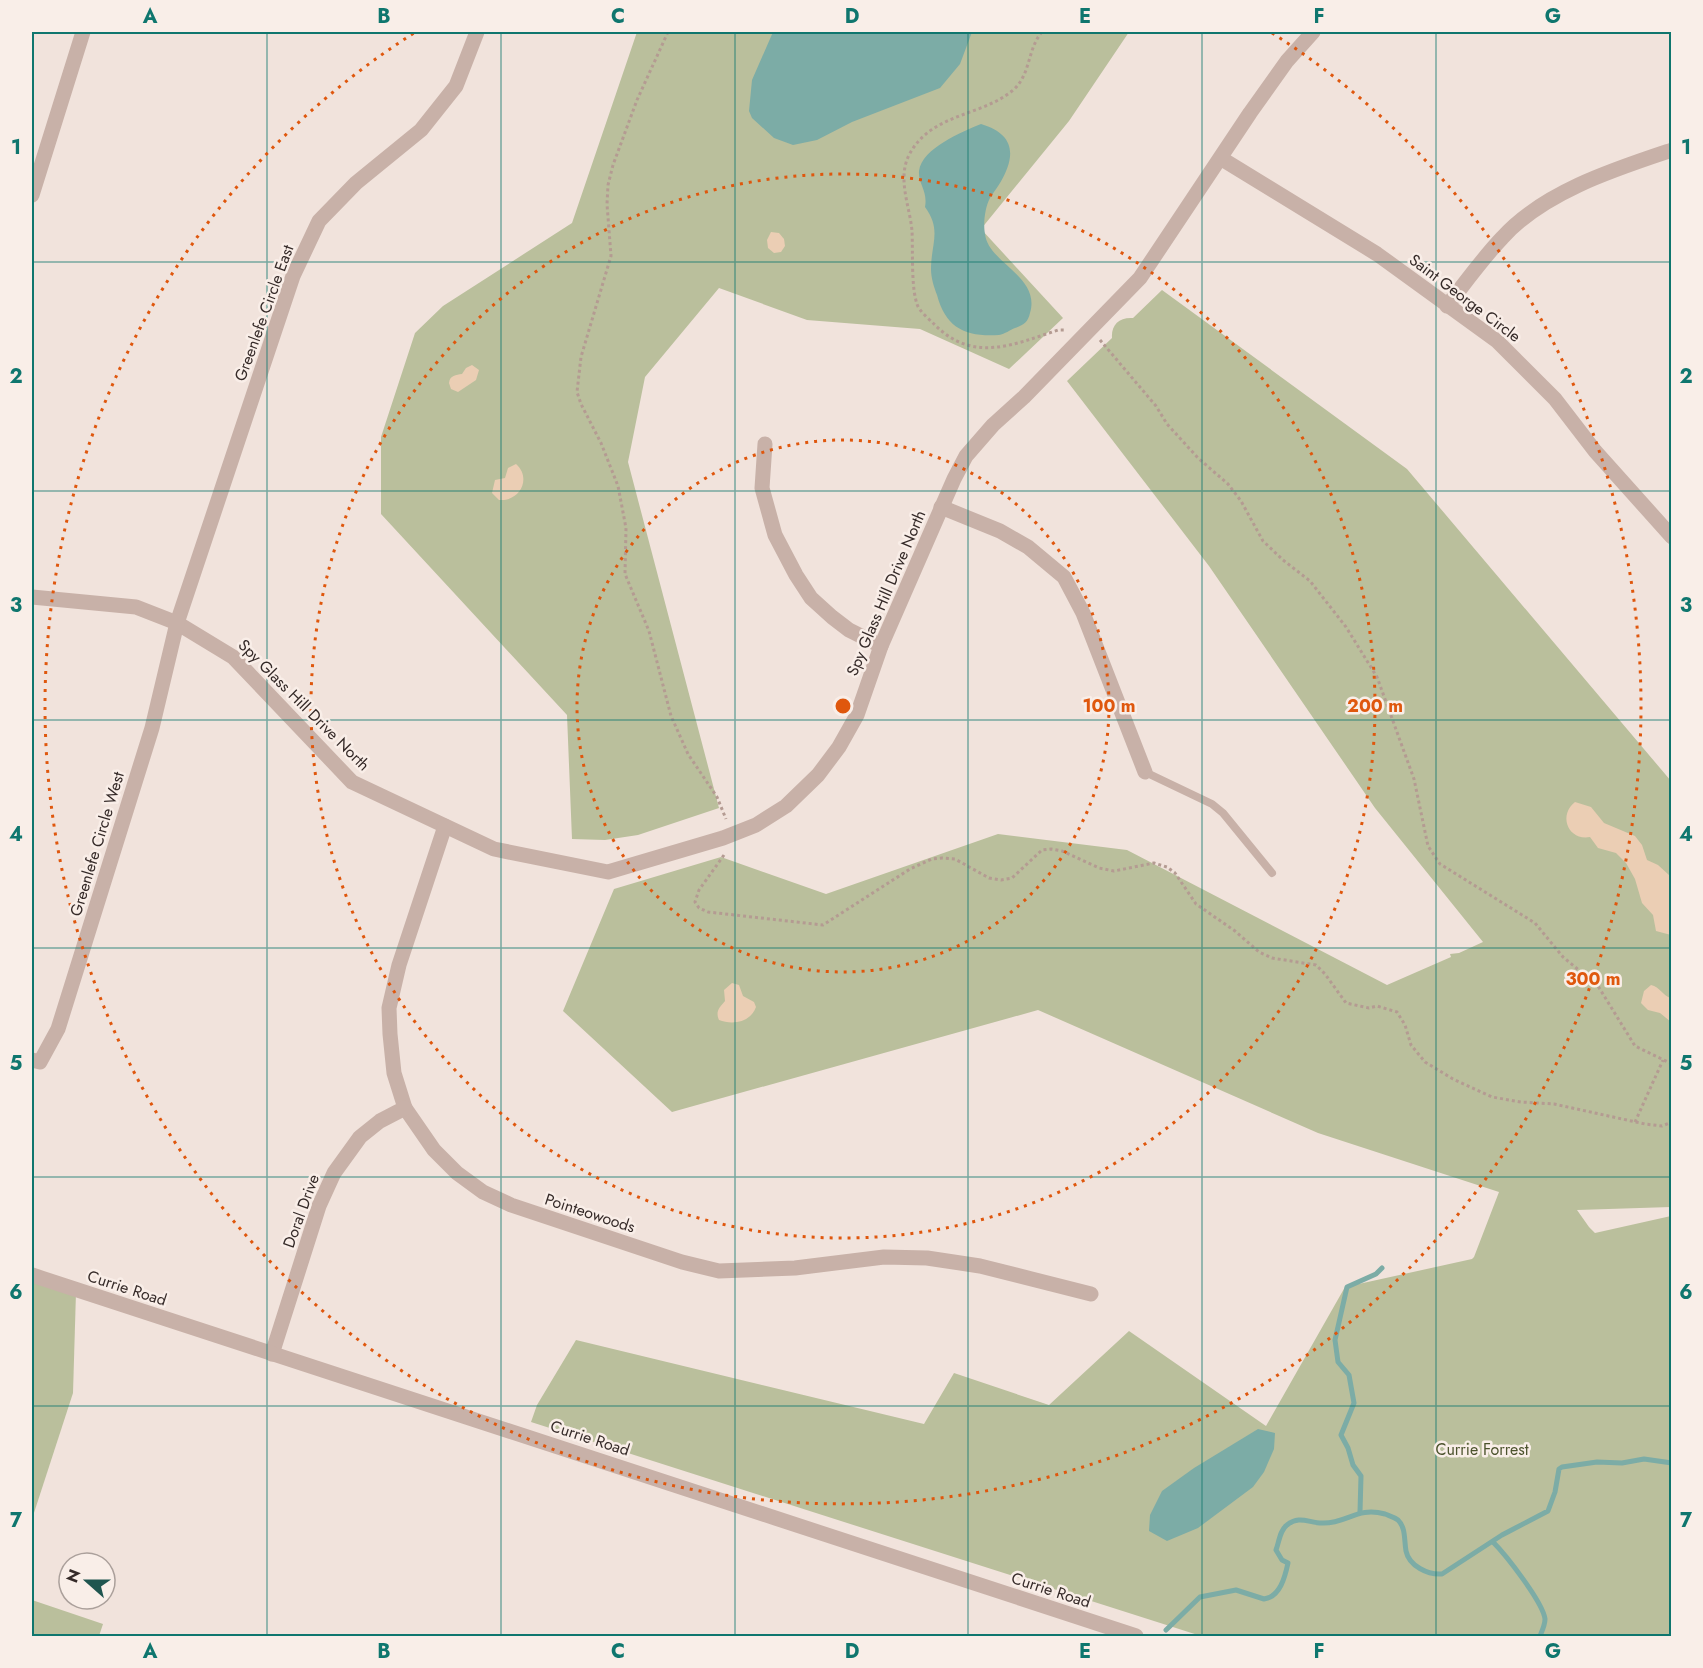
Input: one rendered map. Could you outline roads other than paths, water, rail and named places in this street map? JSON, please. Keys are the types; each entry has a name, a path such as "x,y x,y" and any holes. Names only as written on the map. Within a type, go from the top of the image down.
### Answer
{"street":[{"path":"32,195 83,32"},
{"name":"Greenlefe Circle East","path":"177,623 293,276 319,221 356,183 421,130 456,86 477,32"},
{"name":"Spy Glass Hill Drive North","path":"32,597 136,607 177,623 234,657 352,782 494,849 608,872 728,836 756,825 786,807 818,775 839,747 856,715 881,646 941,507 966,456 993,425 1024,397 1140,278 1282,68 1313,32"},
{"path":"1448,306 1502,237 1521,220 1554,198 1620,167 1671,150"},
{"name":"Saint George Circle","path":"1222,159 1377,254 1497,341 1555,399 1602,459 1671,537"},
{"path":"765,444 762,488 775,535 796,575 812,598 832,617 849,630 881,646"},
{"path":"941,507 1000,531 1028,547 1064,577 1083,613 1145,772"},
{"name":"Greenlefe Circle West","path":"32,1060 40,1062 57,1029 152,728 177,623"},
{"name":"Pointeowoods","path":"445,826 399,964 389,1008 394,1073 405,1108 434,1150 457,1173 483,1192 511,1206 682,1262 719,1271 757,1271 884,1257 927,1258 980,1266 1091,1294"},
{"name":"Doral Drive","path":"272,1354 320,1206 334,1173 360,1137 380,1121 405,1108"},
{"name":"Currie Road","path":"32,1275 1136,1636"}],"lane":[{"path":"1145,772 1212,804 1272,873"}],"water":[{"path":"773,32 972,32 960,64 940,88 852,122 817,140 793,145 774,138 752,118 749,111 752,80"},
{"path":"981,124 992,128 1006,139 1010,154 1005,173 987,206 984,221 985,234 988,244 995,253 1028,289 1031,300 1029,316 1025,323 999,335 976,334 959,328 952,323 941,306 931,272 933,223 925,207 926,201 919,176 922,163 935,148 954,136"},
{"path":"1258,1429 1275,1433 1274,1449 1264,1472 1253,1487 1198,1528 1167,1541 1149,1531 1150,1515 1162,1491 1194,1468"}],"waterway":[{"path":"1360,1512 1361,1476 1353,1465 1341,1435 1354,1403 1349,1375 1338,1362 1335,1340 1347,1287 1376,1274 1382,1268"},
{"path":"1166,1630 1200,1597 1236,1590 1264,1599 1274,1594 1283,1580 1288,1563 1282,1560 1276,1550 1280,1536 1287,1525 1296,1520 1331,1523 1367,1512 1385,1514 1401,1523 1406,1551 1411,1561 1425,1571 1442,1574 1502,1535 1548,1511 1555,1492 1559,1469 1562,1467 1597,1462 1622,1463 1644,1459 1672,1463"},
{"path":"1493,1542 1538,1601 1545,1619 1540,1636"}],"park label":[{"name":"Currie Forrest","path":"1482,1449"}]}
